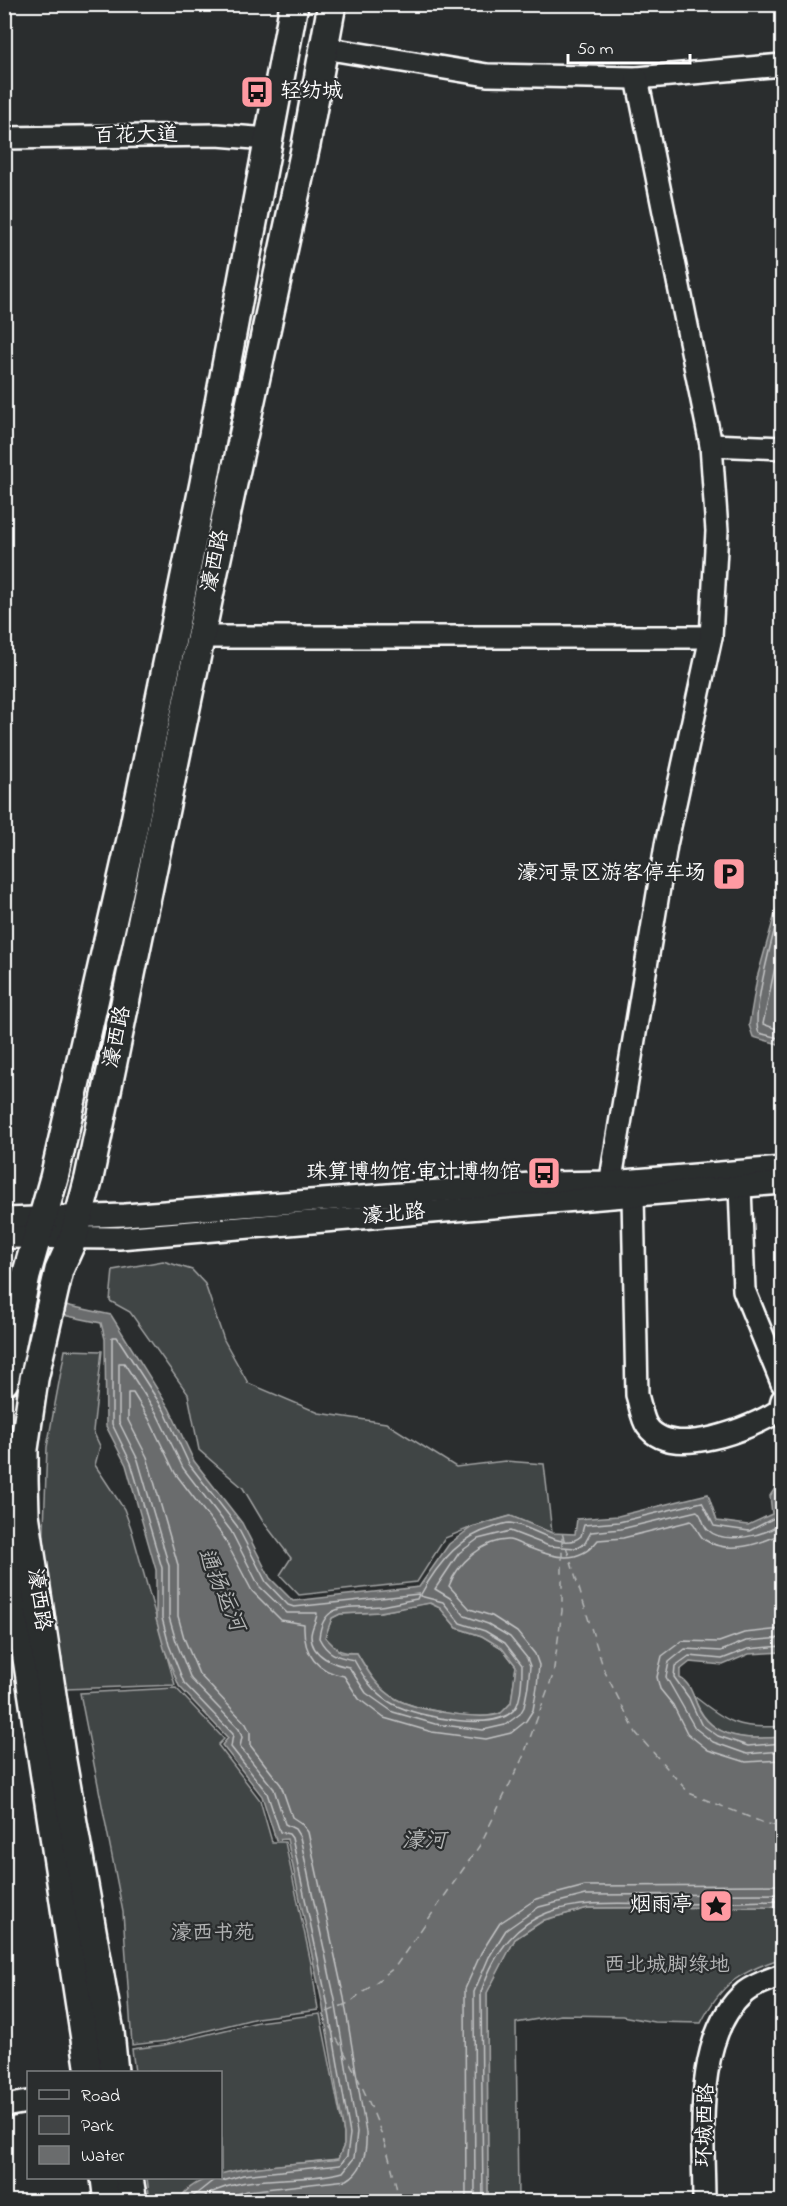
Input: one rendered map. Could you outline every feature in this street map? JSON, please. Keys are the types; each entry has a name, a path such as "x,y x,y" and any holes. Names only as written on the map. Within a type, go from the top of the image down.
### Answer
{"main road":[{"name":"濠西路","path":"4,1382 26,1276 40,1228 132,835 206,471 294,4"},
{"name":"濠西路","path":"114,2071 110,2032 61,1755 25,1514 26,1431 34,1379 59,1270 76,1227 89,1178 332,4"},
{"name":"濠西路","path":"4,1507 7,1550 90,2071"},
{"path":"105,2179 108,2202"},
{"path":"129,2179 133,2202"}],"street":[{"path":"324,48 487,75 637,78 783,65"},
{"path":"610,1189 666,845 711,637 717,531 711,445 637,78"},
{"name":"百花大道","path":"4,138 217,135 268,139"},
{"path":"711,445 783,448"},
{"path":"201,637 711,637"},
{"name":"濠北路","path":"610,1189 783,1168"},
{"name":"濠北路","path":"4,1237 40,1228 76,1227 125,1215 544,1183 610,1189 633,1195 783,1183"},
{"path":"740,1187 744,1290 783,1383"},
{"path":"633,1195 637,1395 647,1426 665,1439 699,1441 762,1422 780,1410 783,1400"},
{"name":"濠北路","path":"4,1219 40,1228"},
{"name":"环城西路","path":"704,2202 704,2097 715,2040 725,2015 746,1991 783,1975"},
{"path":"4,2106 27,2102"}],"green space":[{"path":"163,1261 192,1270 205,1284 224,1340 248,1383 319,1413 386,1423 456,1467 505,1461 544,1464 552,1533 510,1516 445,1538 417,1582 299,1595 280,1575 291,1558 262,1520 243,1488 199,1450 188,1394 130,1312 110,1301 113,1270"},
{"path":"65,1350 102,1351 93,1431 100,1446 95,1465 124,1509 131,1528 175,1685 66,1689 43,1555 47,1447"},
{"path":"429,1603 440,1608 457,1628 482,1636 502,1648 516,1666 511,1703 501,1713 479,1716 464,1715 405,1703 389,1695 378,1684 357,1653 338,1650 325,1637 332,1618 340,1614 380,1612"},
{"name":"濠西书苑","path":"176,1688 224,1739 218,1745 260,1800 272,1842 285,1842 311,1963 318,2010 257,2018 166,2041 132,2045 123,1912 80,1693"},
{"path":"694,1696 715,1712 734,1722 755,1727 782,1726 782,1737 741,1737 718,1729 700,1710"},
{"name":"西北城脚绿地","path":"782,1907 782,1958 754,1968 733,1981 716,1998 701,2023 654,2022 622,2016 561,2015 516,2023 518,2201 488,2201 487,1992 515,1939 544,1920 588,1908"},
{"path":"320,2014 344,2134 344,2145 338,2159 241,2169 222,2175 222,2071 135,2071 132,2049 164,2045 258,2022"},
{"path":"147,2179 212,2179 189,2189 179,2202 150,2201"}],"water":[{"path":"782,889 782,1045 753,1037 749,1025 757,978"},
{"name":"濠河","path":"5,1292 111,1315 169,1408 194,1461 242,1523 270,1578 293,1601 419,1587 449,1544 472,1527 511,1516 552,1533 575,1534 577,1519 618,1516 708,1494 717,1521 748,1525 772,1514 770,1496 782,1477 782,1652 749,1654 723,1665 690,1662 680,1670 680,1678 689,1686 704,1717 722,1731 745,1737 782,1737 782,1907 588,1908 544,1920 515,1939 487,1993 488,2201 179,2201 189,2188 206,2179 222,2179 222,2174 227,2172 338,2159 344,2145 344,2134 322,2002 287,1839 276,1840 262,1796 222,1745 228,1738 179,1686 164,1648 156,1619 156,1570 126,1465 106,1426 105,1339 101,1323 5,1303","holes":["430,1603 440,1608 457,1628 482,1636 502,1648 516,1666 511,1703 501,1713 479,1716 464,1715 405,1703 389,1695 378,1684 357,1653 341,1653 325,1637 332,1618 340,1614 380,1612"]}],"ferry route":[{"path":"399,2202 387,2152 370,2104 348,2058 322,2014 351,2002 395,1967 480,1845 523,1757 553,1675 562,1611 562,1533 604,1670 636,1733 689,1793 764,1823 782,1827"}],"place":[{"name":"轻纺城","path":"257,92"},
{"name":"濠河景区游客停车场","path":"729,874"},
{"name":"珠算博物馆·审计博物馆","path":"544,1173"},
{"name":"烟雨亭","path":"716,1906"}],"water label":[{"name":"通扬运河","path":"220,1590"}]}
